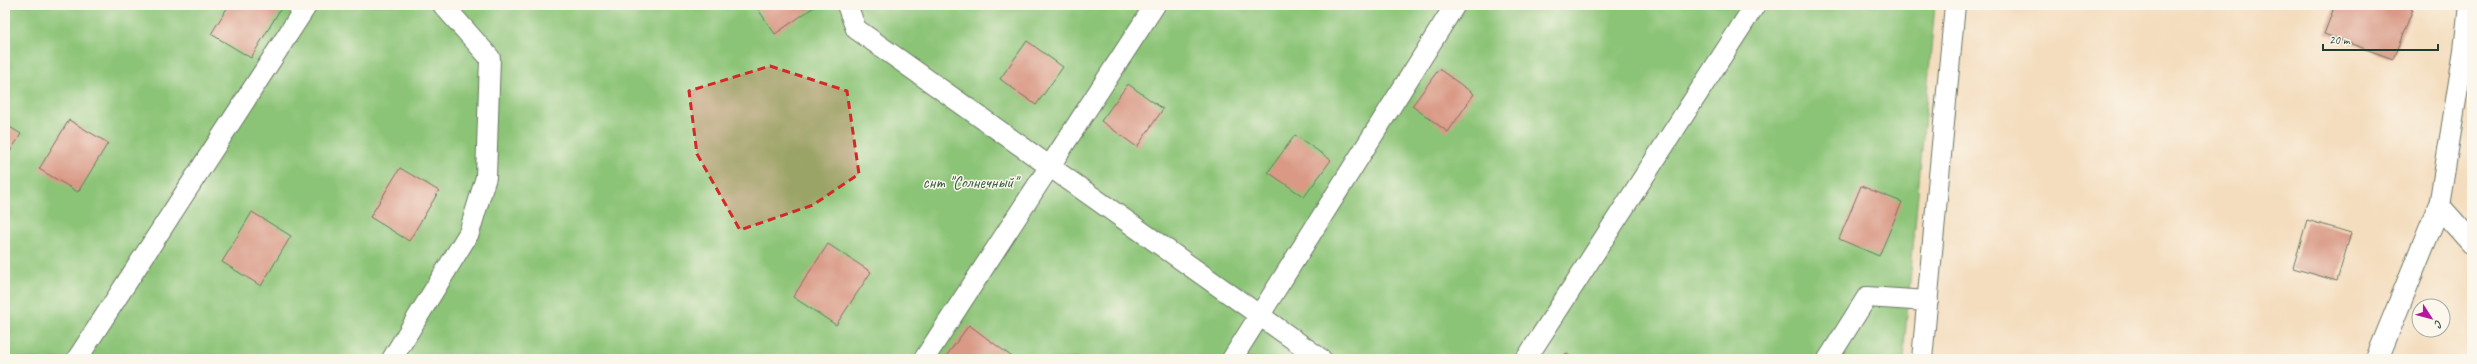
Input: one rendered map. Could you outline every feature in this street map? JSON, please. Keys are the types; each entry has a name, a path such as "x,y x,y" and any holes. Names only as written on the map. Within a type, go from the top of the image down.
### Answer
{"street":[{"path":"2377,359 2439,206 2472,243"}],"lane":[{"path":"77,359 307,5"},
{"path":"392,359 469,233 486,177 490,58 443,5"},
{"path":"847,5 856,29 1049,168 1261,315 1321,359"},
{"path":"924,359 1155,5"},
{"path":"1232,359 1455,5"},
{"path":"1526,359 1754,5"},
{"path":"1922,359 1955,5"},
{"path":"2439,206 2464,50 2469,5"},
{"path":"1828,359 1867,297 1928,301"}],"highlighted area":[{"path":"770,66 847,91 859,174 813,205 740,230 697,154 689,91"}],"green space":[{"name":"снт \"Солнечный\"","path":"5,5 1935,5 1903,359 5,359"}],"building":[{"path":"229,5 276,5 281,8 251,58 211,34"},
{"path":"755,5 817,5 775,34"},
{"path":"2335,5 2403,5 2413,9 2393,59 2324,34"},
{"path":"1027,41 1063,67 1036,105 1000,79"},
{"path":"1439,69 1474,94 1448,132 1412,106"},
{"path":"1128,84 1163,109 1137,147 1101,121"},
{"path":"69,120 108,143 78,192 39,169"},
{"path":"5,124 21,134 5,160"},
{"path":"1295,135 1331,160 1304,197 1268,172"},
{"path":"400,168 439,191 409,241 370,217"},
{"path":"1861,186 1902,202 1879,256 1839,239"},
{"path":"252,212 291,236 261,286 222,262"},
{"path":"2307,220 2351,233 2337,281 2293,268"},
{"path":"828,244 871,272 836,325 793,297"},
{"path":"969,325 1015,359 944,359"},
{"path":"1566,353 1574,359 1562,359"}]}
